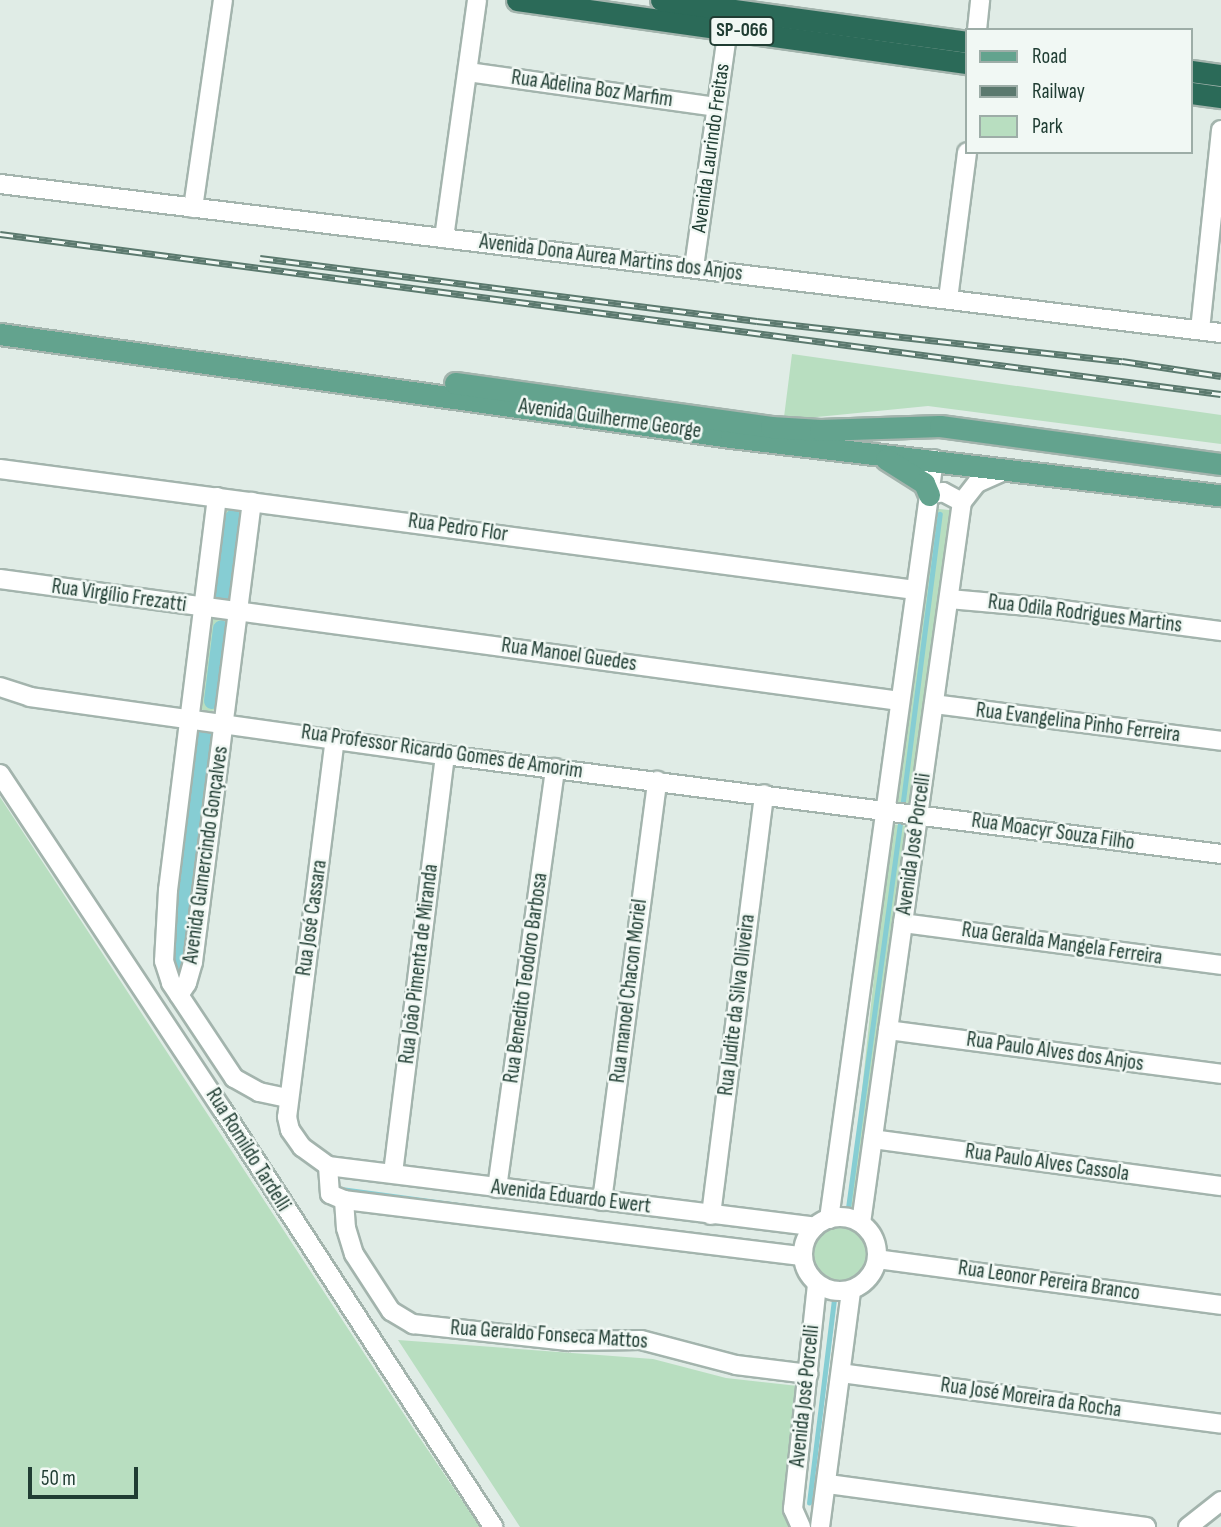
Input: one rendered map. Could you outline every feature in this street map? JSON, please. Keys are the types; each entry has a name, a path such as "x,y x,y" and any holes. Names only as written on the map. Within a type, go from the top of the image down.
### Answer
{"highway":[{"name":"SP-066","path":"517,0 727,12 965,41"},
{"name":"SP-066","path":"661,0 965,63"},
{"path":"1193,71 1221,75"},
{"path":"1193,93 1221,97"}],"main road":[{"name":"Avenida Guilherme George","path":"0,322 771,427 820,430 940,426 1221,464"},
{"name":"Avenida Guilherme George","path":"0,334 730,437 1221,495"},
{"path":"934,459 936,441 944,435 1012,436"},
{"path":"871,453 893,461 916,476 924,483 929,495"}],"street":[{"path":"193,208 223,0"},
{"path":"444,238 477,0"},
{"path":"977,28 981,0"},
{"name":"Avenida Laurindo Freitas","path":"694,267 727,12"},
{"name":"Rua Adelina Boz Marfim","path":"468,72 716,107"},
{"path":"1200,330 1221,130"},
{"path":"948,299 967,154"},
{"name":"Avenida Dona Aurea Martins dos Anjos","path":"0,184 1221,333"},
{"name":"Avenida José Porcelli","path":"822,1223 885,810 934,459"},
{"name":"Rua Pedro Flor","path":"0,468 915,590"},
{"path":"929,495 943,492 962,502 977,483 1008,469"},
{"name":"Avenida Gumercindo Gonçalves","path":"217,497 163,951 167,972 179,995 187,983 193,962 252,502"},
{"name":"Avenida José Porcelli","path":"861,1223 962,502"},
{"name":"Rua Virgílio Frezatti","path":"0,579 238,611"},
{"name":"Rua Odila Rodrigues Martins","path":"949,599 1040,607 1221,631"},
{"name":"Rua Manoel Guedes","path":"238,611 900,701"},
{"name":"Rua Professor Ricardo Gomes de Amorim","path":"0,687 30,697 445,755 885,810"},
{"name":"Rua Evangelina Pinho Ferreira","path":"934,704 1221,741"},
{"name":"Rua José Cassara","path":"328,1166 311,1156 290,1130 288,1098 335,738"},
{"name":"Rua João Pimenta de Miranda","path":"393,1173 445,755"},
{"name":"Rua Benedito Teodoro Barbosa","path":"497,1188 555,768"},
{"name":"Rua Romildo Tardelli","path":"0,774 222,1109 493,1527"},
{"name":"Rua manoel Chacon Moriel","path":"601,1201 657,781"},
{"name":"Rua Judite da Silva Oliveira","path":"711,1215 764,794"},
{"name":"Rua Moacyr Souza Filho","path":"885,810 1221,854"},
{"name":"Rua Geralda Mangela Ferreira","path":"903,923 1221,965"},
{"path":"179,995 234,1078 259,1092 288,1098"},
{"name":"Rua Paulo Alves dos Anjos","path":"888,1030 1221,1074"},
{"name":"Rua Paulo Alves Cassola","path":"873,1139 1221,1186"},
{"path":"328,1166 330,1194 344,1200"},
{"name":"Avenida Eduardo Ewert","path":"328,1166 711,1215 822,1223"},
{"name":"Avenida Eduardo Ewert","path":"344,1200 803,1256"},
{"name":"Rua Geraldo Fonseca Mattos","path":"344,1200 346,1228 354,1254 391,1311 413,1324 568,1340 641,1340 736,1365 807,1374"},
{"path":"849,1218 861,1223 875,1240 877,1259 865,1282 851,1290 835,1291 817,1284 810,1276 803,1256 804,1245 822,1223 849,1218"},
{"name":"Rua Leonor Pereira Branco","path":"877,1259 1221,1305"},
{"name":"Avenida José Porcelli","path":"817,1284 793,1509 822,1521 851,1290"},
{"name":"Rua José Moreira da Rocha","path":"841,1373 1221,1424"},
{"path":"828,1484 1146,1527"},
{"path":"1188,1527 1221,1501"},
{"path":"793,1509 802,1527"}],"green space":[{"path":"792,354 1221,415 1221,444 928,406 807,418 784,417"},
{"path":"225,508 243,508 233,601 228,604 216,601 214,594"},
{"path":"932,508 955,511 918,809 895,806"},
{"path":"215,615 228,618 231,622 219,709 208,712 201,709 199,702 210,620"},
{"path":"198,728 216,731 186,964 175,968 166,961 194,733"},
{"path":"0,797 413,1428 480,1527 0,1527"},
{"path":"890,824 909,826 868,1215 849,1213"},
{"path":"834,1222 846,1222 863,1231 870,1242 870,1266 863,1277 846,1286 834,1286 822,1281 813,1272 808,1260 808,1248 813,1236 822,1227"},
{"path":"398,1340 653,1359 726,1378 798,1386 794,1527 520,1527"}],"waterway":[{"path":"903,801 940,514"},
{"path":"223,597 233,518"},
{"path":"212,701 221,629"},
{"path":"177,962 205,737"},
{"path":"848,1208 900,821"},
{"path":"341,1189 496,1210"},
{"path":"809,1503 834,1300"}],"railway":[{"path":"0,234 1221,394"},
{"path":"260,258 757,321 1122,361 1221,376"}]}
